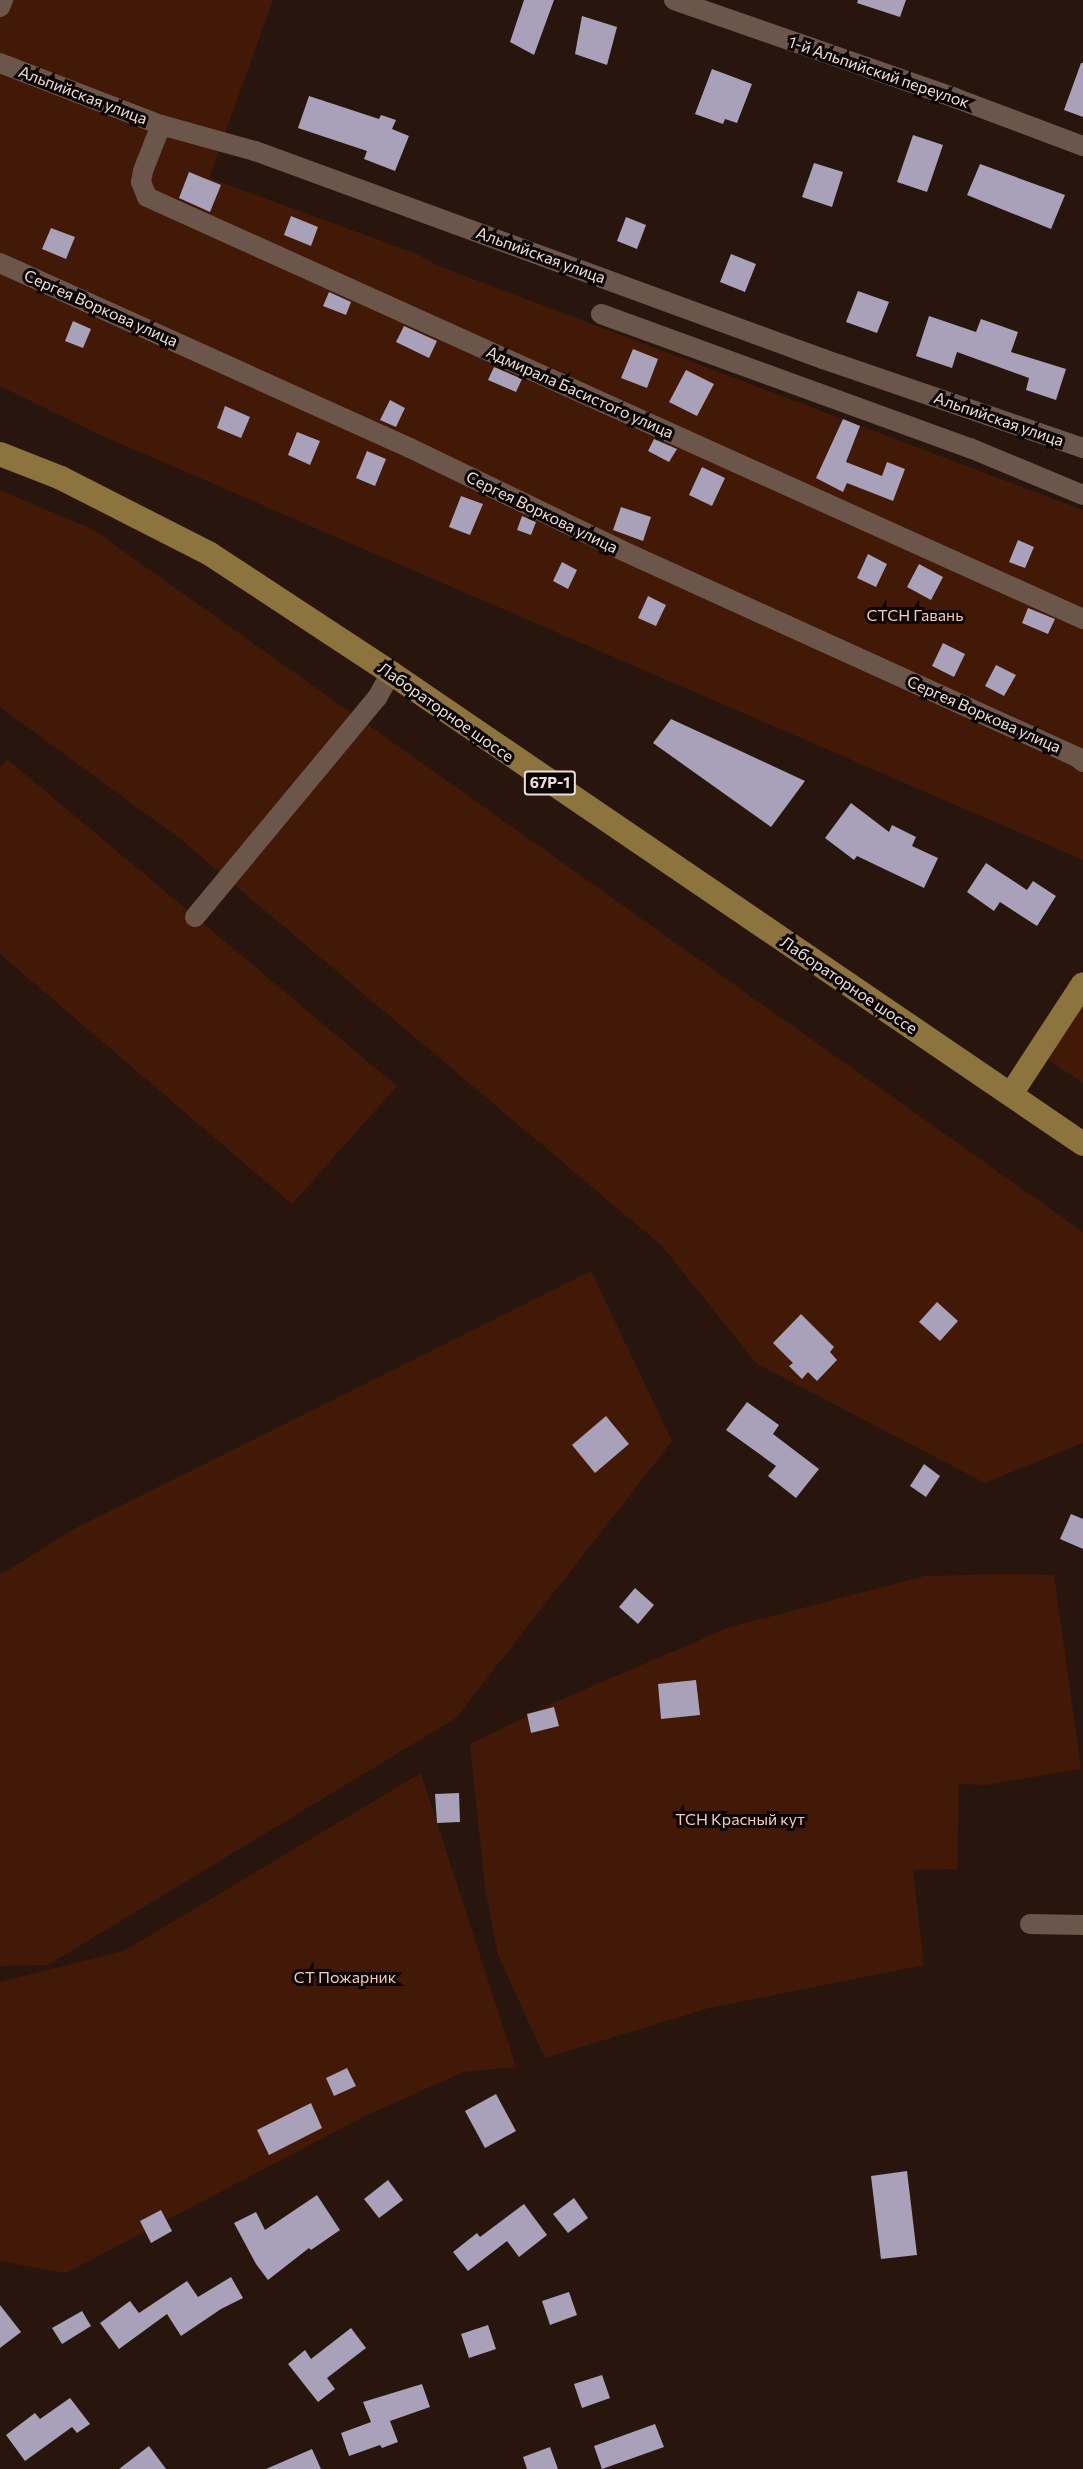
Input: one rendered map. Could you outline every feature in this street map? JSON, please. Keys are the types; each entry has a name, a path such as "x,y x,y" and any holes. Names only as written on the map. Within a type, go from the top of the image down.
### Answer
{"main road":[{"name":"Лабораторное шоссе","path":"0,453 61,478 210,554 391,673 1083,1144"},
{"path":"1011,1094 1083,984"}],"street":[{"path":"0,7 3,0"},
{"name":"1-й Альпийский переулок","path":"674,0 955,98 1083,146"},
{"name":"Альпийская улица","path":"0,63 162,125 255,152 823,359 1083,448"},
{"name":"Адмирала Басистого улица","path":"162,125 143,171 141,182 147,197 1083,619"},
{"name":"Сергея Воркова улица","path":"0,263 410,448 621,550 1077,757 1083,762"},
{"path":"601,314 970,447 1083,495"},
{"path":"195,917 377,698 391,673"},
{"path":"1030,1924 1083,1925"}],"green space":[{"name":"СТСН Гавань","path":"0,0 273,0 209,178 417,254 436,265 1083,510 1083,860 98,434 0,386"},
{"path":"0,490 92,529 1083,1232 1083,1443 985,1483 757,1364 662,1246 179,838 0,707"},
{"path":"7,759 397,1086 292,1204 0,954 0,768"},
{"path":"1083,994 1083,1083 1043,1056"},
{"path":"591,1271 672,1441 456,1718 48,1965 0,1966 0,1575 74,1529"},
{"name":"ТСН Красный кут","path":"1054,1575 1081,1769 986,1785 959,1784 957,1869 913,1870 924,1965 709,2008 545,2058 498,1955 485,1888 470,1744 560,1700 730,1627 925,1576"},
{"name":"СТ Пожарник","path":"421,1773 516,2067 463,2072 363,2117 66,2273 0,2261 0,1982 124,1951"}],"building":[{"path":"524,0 554,0 534,55 510,42"},
{"path":"858,0 906,0 900,17 857,3"},
{"path":"582,16 617,27 607,65 575,54"},
{"path":"1081,63 1083,63 1083,117 1064,110"},
{"path":"712,69 752,84 737,123 725,119 723,124 695,114"},
{"path":"309,96 379,119 381,115 396,120 392,129 409,136 395,171 364,159 367,151 298,128"},
{"path":"913,135 943,145 927,192 897,182"},
{"path":"814,163 843,172 832,207 802,197"},
{"path":"980,164 1065,195 1051,229 967,195"},
{"path":"189,172 221,185 210,212 179,198"},
{"path":"291,216 318,227 311,246 284,235"},
{"path":"626,217 646,225 637,249 617,241"},
{"path":"51,228 75,237 66,259 42,249"},
{"path":"731,254 756,264 745,292 720,282"},
{"path":"858,291 889,302 877,333 846,322"},
{"path":"329,292 351,302 346,315 323,306"},
{"path":"929,316 976,332 981,319 1018,332 1011,352 1066,369 1056,400 1026,390 1029,378 957,352 952,368 916,356"},
{"path":"73,321 91,329 83,348 65,341"},
{"path":"404,326 437,341 429,358 396,342"},
{"path":"633,349 658,359 647,388 621,378"},
{"path":"494,367 522,379 516,392 488,380"},
{"path":"686,370 714,384 697,416 669,402"},
{"path":"390,400 405,408 396,427 380,420"},
{"path":"225,406 250,417 241,438 217,428"},
{"path":"843,419 860,426 846,462 882,476 887,462 905,469 893,501 847,483 843,492 816,478"},
{"path":"297,432 320,441 310,465 288,455"},
{"path":"654,439 677,449 669,462 648,451"},
{"path":"367,451 386,459 375,486 356,478"},
{"path":"702,467 725,478 712,506 689,495"},
{"path":"461,496 483,504 470,535 449,527"},
{"path":"621,507 651,517 643,541 613,530"},
{"path":"522,516 536,522 531,535 517,530"},
{"path":"1018,540 1034,547 1025,568 1009,562"},
{"path":"868,554 887,564 876,587 857,578"},
{"path":"562,562 577,570 568,589 553,581"},
{"path":"919,564 943,577 931,600 907,587"},
{"path":"648,596 666,605 656,626 638,618"},
{"path":"1028,608 1055,619 1048,634 1022,623"},
{"path":"943,643 965,654 954,677 932,666"},
{"path":"996,665 1016,675 1004,696 985,686"},
{"path":"671,719 805,781 771,827 653,743"},
{"path":"851,803 889,832 892,825 916,837 912,846 938,858 924,888 857,856 854,860 825,838"},
{"path":"986,863 1027,890 1033,881 1056,896 1037,926 1000,902 994,911 967,892"},
{"path":"937,1302 958,1321 940,1341 919,1322"},
{"path":"801,1314 834,1347 830,1352 837,1360 817,1381 808,1372 802,1379 789,1366 793,1363 773,1343"},
{"path":"747,1402 779,1425 773,1434 819,1469 796,1498 768,1476 776,1466 726,1430"},
{"path":"606,1416 629,1444 595,1473 572,1445"},
{"path":"924,1464 940,1476 926,1497 910,1486"},
{"path":"1071,1514 1083,1519 1083,1549 1060,1539"},
{"path":"635,1588 654,1605 638,1624 619,1607"},
{"path":"696,1680 700,1715 661,1719 658,1684"},
{"path":"554,1707 559,1726 531,1733 527,1714"},
{"path":"459,1793 460,1822 437,1823 435,1794"},
{"path":"347,2068 356,2086 334,2096 326,2078"},
{"path":"496,2094 516,2131 485,2148 465,2111"},
{"path":"311,2103 322,2128 269,2155 257,2130"},
{"path":"907,2171 917,2255 881,2259 871,2176"},
{"path":"388,2180 403,2200 379,2218 364,2199"},
{"path":"317,2195 340,2230 311,2250 309,2248 268,2280 256,2264 234,2223 256,2212 265,2230"},
{"path":"574,2198 588,2218 568,2233 553,2214"},
{"path":"524,2204 547,2235 519,2257 507,2241 468,2271 453,2252 477,2233 480,2237"},
{"path":"161,2210 172,2231 151,2243 140,2221"},
{"path":"231,2277 243,2298 221,2309 181,2336 167,2314 119,2349 100,2323 130,2301 139,2313 187,2281 198,2297"},
{"path":"569,2292 577,2315 550,2325 542,2301"},
{"path":"0,2305 21,2332 0,2348"},
{"path":"82,2311 91,2326 62,2344 52,2328"},
{"path":"488,2325 496,2349 469,2358 461,2334"},
{"path":"351,2328 366,2348 327,2378 335,2389 318,2402 288,2364 305,2350 311,2359"},
{"path":"602,2375 610,2398 582,2408 574,2384"},
{"path":"422,2384 430,2407 390,2421 398,2442 382,2448 380,2445 349,2456 341,2433 371,2422 363,2402"},
{"path":"70,2398 90,2424 77,2433 72,2427 25,2461 6,2435 35,2413 40,2419"},
{"path":"655,2424 664,2447 602,2469 594,2446"},
{"path":"149,2446 166,2469 119,2469"},
{"path":"550,2447 558,2469 527,2469 523,2457"},
{"path":"312,2449 321,2469 266,2469"}]}
